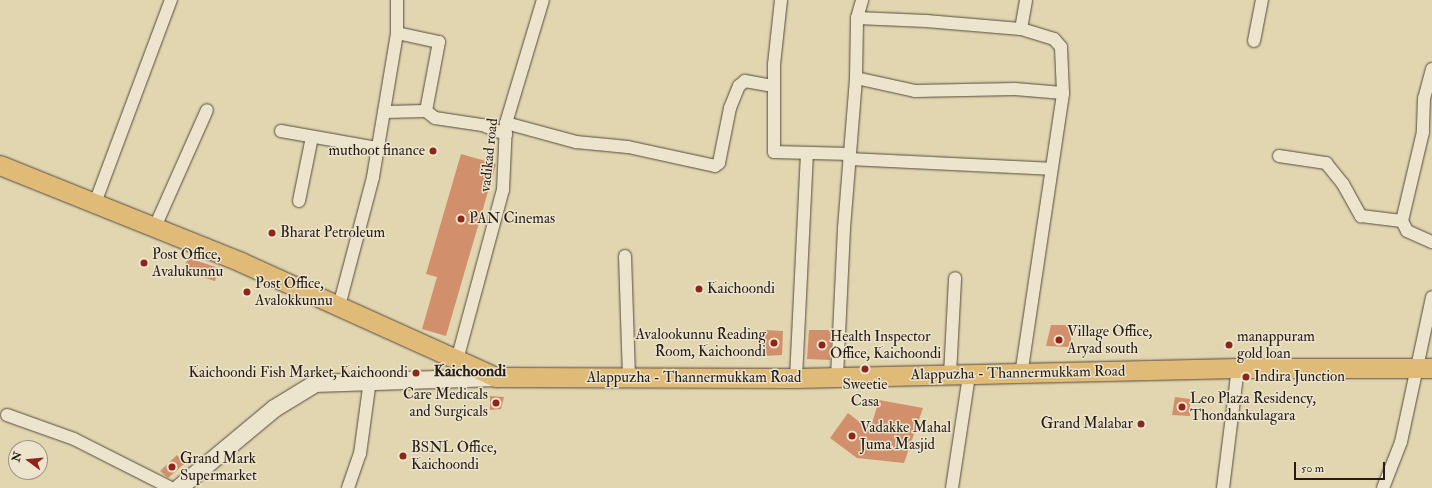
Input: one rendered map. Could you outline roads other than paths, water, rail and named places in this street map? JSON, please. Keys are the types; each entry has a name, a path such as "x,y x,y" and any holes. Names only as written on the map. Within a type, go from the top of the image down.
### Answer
{"main road":[{"name":"Alappuzha - Thannermukkam Road","path":"0,165 95,202 154,229 241,262 496,377 796,378 1021,375 1238,368 1424,368"},
{"path":"178,488 255,422 308,385 328,380 496,377"}],"street":[{"path":"95,202 171,0"},
{"path":"339,306 367,201 385,112 397,34 397,0"},
{"name":"vadikad road","path":"457,360 503,190 506,128 543,0"},
{"path":"781,0 775,40 774,152 1050,169"},
{"path":"837,377 849,157 856,78 857,18 862,0"},
{"path":"1021,29 1026,0"},
{"path":"1254,41 1262,0"},
{"path":"857,18 926,21 1021,29 1054,39 1061,46 1063,93 1050,169 1021,375"},
{"path":"397,34 439,42 426,111"},
{"path":"1432,69 1424,98 1428,130 1402,221 1407,231 1432,242"},
{"path":"856,78 915,91 1016,90 1063,93"},
{"path":"385,112 426,111 435,118 506,128 576,142 628,147 715,166 719,163 730,108 739,86 745,81 774,86"},
{"path":"154,229 207,110"},
{"path":"281,131 377,148"},
{"path":"299,201 312,137"},
{"path":"796,378 808,153"},
{"path":"1279,156 1326,163 1343,184 1361,216 1402,221"},
{"path":"625,256 629,378"},
{"path":"950,375 955,278"},
{"path":"1383,488 1401,442 1424,368 1432,297"},
{"path":"1228,488 1223,488 1238,368"},
{"path":"952,488 969,375"},
{"path":"348,488 360,454 370,380"},
{"path":"7,415 74,439 171,488"}],"place":[{"name":"muthoot finance","path":"433,151"},
{"name":"PAN Cinemas","path":"461,219"},
{"name":"Bharat Petroleum","path":"272,233"},
{"name":"Post Office, Avalukunnu","path":"144,263"},
{"name":"Kaichoondi","path":"699,289"},
{"name":"Post Office, Avalokkunnu","path":"247,292"},
{"name":"Village Office, Aryad south","path":"1059,340"},
{"name":"Avalookunnu Reading Room, Kaichoondi","path":"774,343"},
{"name":"Health Inspector Office, Kaichoondi","path":"822,345"},
{"name":"manappuram gold loan","path":"1229,345"},
{"name":"Sweetie Casa","path":"865,369"},
{"name":"Kaichoondi Fish Market, Kaichoondi","path":"416,373"},
{"name":"Indira Junction","path":"1246,377"},
{"name":"Care Medicals and Surgicals","path":"496,403"},
{"name":"Leo Plaza Residency, Thondankulagara","path":"1182,407"},
{"name":"Grand Malabar","path":"1141,424"},
{"name":"Vadakke Mahal Juma Masjid","path":"852,436"},
{"name":"BSNL Office, Kaichoondi","path":"403,456"},
{"name":"Grand Mark Supermarket","path":"172,467"}],"district":[{"name":"Kaichoondi","path":"470,371"}]}
